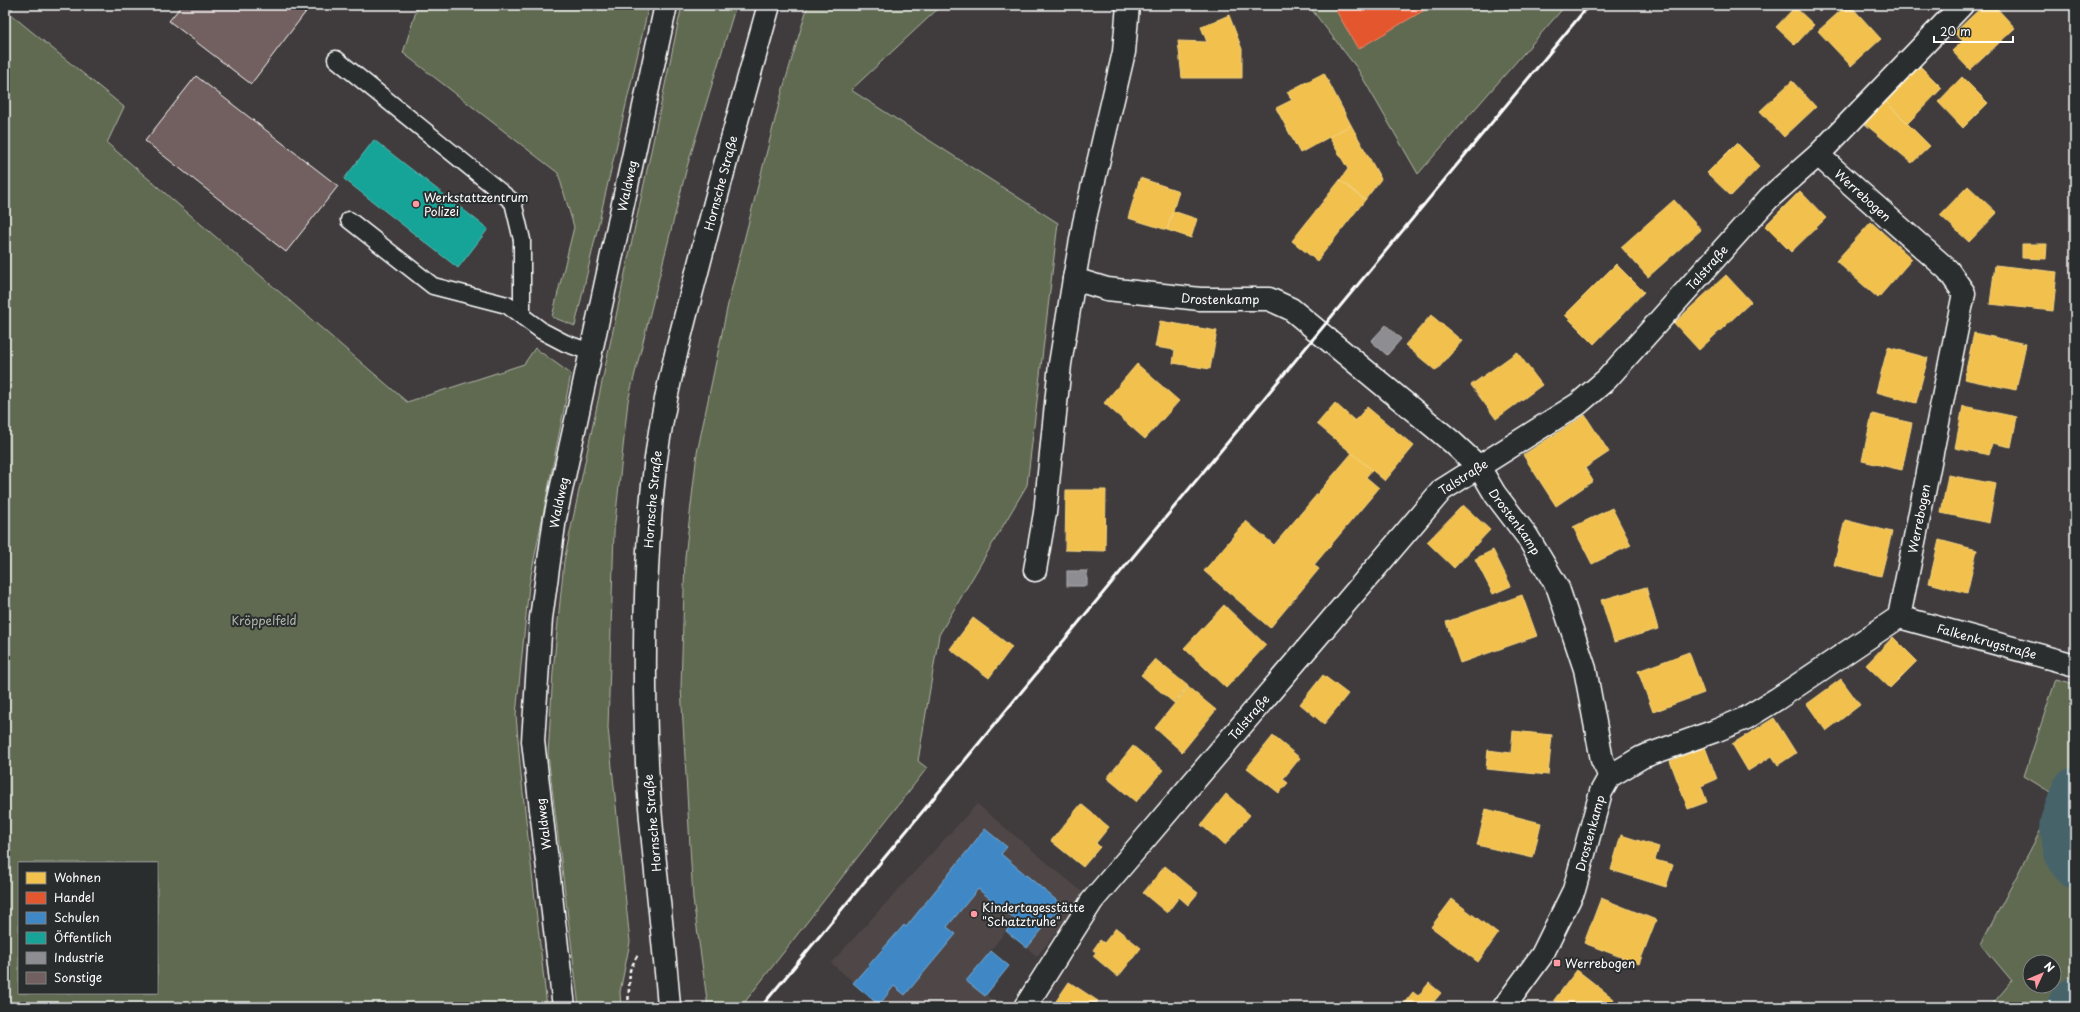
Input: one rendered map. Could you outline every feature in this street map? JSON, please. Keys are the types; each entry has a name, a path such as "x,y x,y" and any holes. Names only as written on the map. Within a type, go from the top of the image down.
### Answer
{"street":[{"name":"Waldweg","path":"564,1007 533,741 541,618 555,518 666,5"},
{"name":"Hornsche Straße","path":"669,1007 647,764 645,661 648,550 655,465 681,333 720,180 769,5"},
{"path":"1035,570 1045,513 1060,364 1084,222 1124,52 1128,5"},
{"name":"Talstraße","path":"1025,1007 1092,901 1442,490 1578,404 1607,379 1770,198 1818,155 1962,5"},
{"name":"Werrebogen","path":"1818,155 1948,270 1964,293 1899,617"},
{"name":"Drostenkamp","path":"1074,279 1107,289 1200,299 1269,299 1290,309 1452,442 1479,467 1495,494 1528,536 1558,588 1585,668 1602,760 1610,776 1601,792 1574,890 1542,955 1504,1007"},
{"path":"1610,776 1642,757 1715,731 1746,718 1777,699 1899,617"},
{"name":"Falkenkrugstraße","path":"1899,617 2075,665"}],"lane":[{"path":"336,59 513,202 522,240 522,316"},
{"path":"349,220 434,286 507,305 548,334 565,343 590,352"}],"path":[{"path":"628,1007 630,970 640,950"}],"shaded area":[{"name":"Kindertagesstätte \"Schatztruhe\"","path":"977,804 1087,896 1037,956 1006,931 967,980 1001,1007 883,1007 831,963"}],"green space":[{"name":"Kröppelfeld","path":"5,5 15,5 9,13 124,107 107,143 407,402 524,364 535,348 571,374 529,585 516,715 521,775 547,1007 5,1007"},
{"path":"418,5 649,5 575,326 552,317 574,227 558,173 403,53"},
{"path":"682,5 736,5 687,167 628,401 614,532 608,728 630,942 620,992 621,1007 579,1007 548,755 553,672 564,561"},
{"path":"808,5 942,5 851,90 1058,223 1027,485 939,635 918,761 927,768 741,1007 708,1007 693,899 681,687 685,557 697,453 729,299 782,92"},
{"path":"1308,5 1566,5 1418,174 1357,68"},
{"path":"2056,679 2075,684 2075,1007 1990,1007 2012,981 1981,944 2058,797 2024,776"}],"building: Wohnen":[{"path":"1847,5 1850,5 1881,39 1851,66 1818,31"},
{"path":"1984,5 1994,5 2015,28 1970,70 1952,51 1963,41 1954,33"},
{"path":"1795,7 1814,25 1795,45 1776,27"},
{"path":"1229,15 1242,49 1242,78 1182,78 1178,41 1207,42 1201,27"},
{"path":"1920,66 1942,88 1908,123 1885,101"},
{"path":"1324,73 1351,125 1300,153 1276,108 1292,100 1287,92"},
{"path":"1962,77 1988,103 1963,128 1938,102"},
{"path":"1792,81 1816,107 1784,137 1760,111"},
{"path":"1885,101 1930,146 1912,163 1865,124"},
{"path":"1351,125 1381,179 1365,200 1340,180 1348,169 1329,137"},
{"path":"1737,143 1760,166 1731,196 1707,173"},
{"path":"1140,178 1179,191 1167,230 1128,218"},
{"path":"1340,180 1365,200 1317,261 1292,241"},
{"path":"1968,186 1997,213 1969,242 1940,215"},
{"path":"1800,191 1826,218 1791,252 1765,226"},
{"path":"1674,200 1701,230 1648,277 1621,247"},
{"path":"1173,211 1197,219 1191,238 1167,230"},
{"path":"1871,222 1912,259 1878,298 1836,261"},
{"path":"2022,244 2047,244 2046,259 2022,258"},
{"path":"1616,264 1644,292 1594,344 1565,315"},
{"path":"1995,265 2057,272 2053,311 1990,304"},
{"path":"1726,275 1751,302 1699,350 1674,323"},
{"path":"1431,315 1462,341 1436,371 1405,345"},
{"path":"1160,321 1217,331 1210,369 1173,363 1175,350 1155,347"},
{"path":"1974,333 2026,344 2016,390 1964,379"},
{"path":"1888,347 1928,358 1916,403 1876,392"},
{"path":"1517,352 1542,385 1496,419 1471,385"},
{"path":"1137,364 1179,401 1145,439 1104,403"},
{"path":"1335,403 1355,421 1367,407 1414,446 1385,481 1317,424"},
{"path":"1963,406 2017,417 2011,447 1992,443 1989,455 1955,448"},
{"path":"1872,414 1912,423 1902,470 1862,461"},
{"path":"1585,415 1609,452 1585,468 1593,481 1556,506 1523,455"},
{"path":"1352,453 1372,470 1366,477 1379,488 1314,565 1319,569 1270,628 1204,571 1246,521 1274,545"},
{"path":"1948,475 1996,484 1989,523 1941,513"},
{"path":"1066,490 1106,490 1105,551 1065,550"},
{"path":"1463,505 1490,530 1454,568 1427,542"},
{"path":"1612,508 1631,545 1592,564 1573,527"},
{"path":"1845,520 1892,532 1881,576 1834,565"},
{"path":"1939,540 1977,550 1967,593 1929,583"},
{"path":"1493,550 1511,586 1493,594 1475,559"},
{"path":"1646,587 1658,629 1614,642 1601,600"},
{"path":"1522,595 1537,636 1460,663 1446,622"},
{"path":"1224,605 1266,645 1226,688 1184,648"},
{"path":"973,618 1012,647 989,678 950,649"},
{"path":"1893,637 1917,661 1890,688 1866,665"},
{"path":"1689,652 1704,693 1653,712 1638,671"},
{"path":"1155,659 1188,686 1174,703 1141,675"},
{"path":"1323,675 1348,694 1324,724 1300,704"},
{"path":"1841,679 1860,705 1826,731 1807,704"},
{"path":"1188,687 1216,710 1182,752 1155,728"},
{"path":"1774,718 1796,753 1778,765 1772,756 1748,771 1732,744"},
{"path":"1513,731 1552,735 1548,775 1486,769 1488,750 1511,753"},
{"path":"1273,736 1300,758 1283,779 1288,783 1279,793 1247,768"},
{"path":"1133,746 1163,770 1136,802 1107,778"},
{"path":"1705,747 1717,779 1701,786 1707,802 1688,809 1670,761"},
{"path":"1226,794 1250,815 1225,845 1201,825"},
{"path":"1081,804 1109,827 1096,843 1100,847 1083,867 1051,841"},
{"path":"1486,809 1541,823 1533,858 1477,845"},
{"path":"1621,835 1659,847 1655,860 1673,865 1666,887 1611,870"},
{"path":"1165,866 1198,893 1188,905 1179,897 1167,913 1143,893"},
{"path":"1601,898 1656,920 1639,964 1584,943"},
{"path":"1452,899 1498,934 1478,962 1431,927"},
{"path":"1116,928 1141,948 1118,977 1093,956 1096,952 1093,950 1100,940 1104,943"},
{"path":"1577,970 1614,999 1608,1007 1564,1007 1554,1000"},
{"path":"1069,982 1098,1001 1094,1007 1052,1007"},
{"path":"1429,983 1441,993 1431,1005 1433,1007 1401,1007 1413,992 1418,996"}],"building: Handel":[{"path":"1333,5 1433,5 1358,49"}],"building: Schulen":[{"path":"985,829 1007,847 1001,854 1062,905 1027,948 1006,931 1016,920 978,889 947,927 956,934 905,995 894,986 879,1005 853,983 904,925 906,927"},
{"path":"991,951 1009,966 985,996 966,981"}],"building: Öffentlich":[{"name":"Werkstattzentrum Polizei","path":"374,140 488,229 458,268 344,179"}],"building: Industrie":[{"path":"1386,325 1401,339 1387,355 1371,341"},
{"path":"1067,571 1087,571 1087,586 1067,586"}],"building: Sonstige":[{"path":"182,5 311,5 251,84 169,21"},
{"path":"196,76 338,186 286,252 145,141"}],"waterway":[{"path":"2075,791 2063,824 2067,851 2075,865"},
{"path":"2070,1007 2075,1001"}],"railway":[{"path":"761,1007 1589,5"}],"place":[{"name":"Werkstattzentrum Polizei","path":"416,204"},
{"name":"Kindertagesstätte \"Schatztruhe\"","path":"974,914"},
{"name":"Werrebogen","path":"1557,963"}]}
